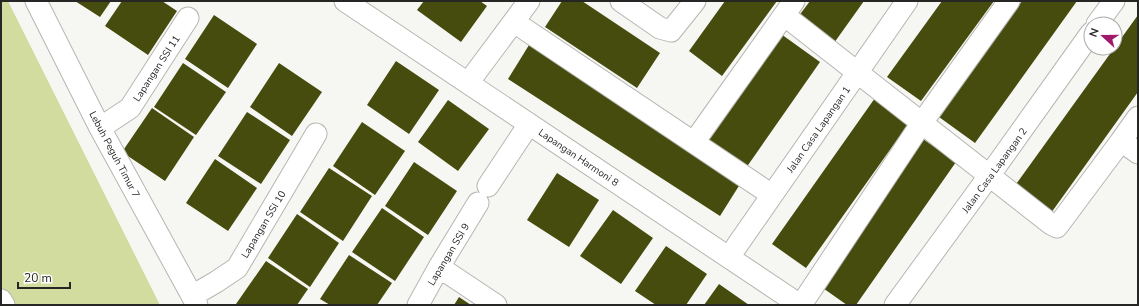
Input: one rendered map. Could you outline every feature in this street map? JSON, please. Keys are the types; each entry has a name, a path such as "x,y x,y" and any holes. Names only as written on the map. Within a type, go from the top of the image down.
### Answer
{"street":[{"name":"Lebuh Peguh Timur 7","path":"36,1 100,128 194,300"},
{"path":"468,83 529,1"},
{"path":"621,1 660,28 671,31 695,1"},
{"name":"Jalan Casa Lapangan 1","path":"729,257 907,1"},
{"path":"801,305 921,124 1009,1"},
{"path":"1103,16 1114,1"},
{"name":"Lapangan Harmoni 8","path":"351,5 801,305"},
{"path":"694,142 789,8 857,73 921,124 1051,224 1057,227 1138,116"},
{"name":"Lapangan SSI 11","path":"100,128 130,108 188,18"},
{"path":"514,22 772,195"},
{"name":"Jalan Casa Lapangan 2","path":"894,305 989,176 1083,44"},
{"name":"Lapangan SSI 9","path":"418,305 439,267 483,195 530,124"},
{"name":"Lapangan SSI 10","path":"194,300 216,282 237,268 316,134"},
{"path":"1121,141 1138,153"},
{"path":"439,267 496,305"},
{"path":"1,300 4,305"}],"green space":[{"path":"1,1 8,1 160,305 8,305 1,291"}],"building":[{"path":"75,1 111,1 100,17"},
{"path":"122,1 162,1 177,11 148,55 105,26"},
{"path":"424,1 480,1 487,6 461,42 417,10"},
{"path":"562,1 582,1 660,53 637,88 545,27"},
{"path":"725,1 777,1 722,76 689,51"},
{"path":"810,1 864,1 834,43 798,17"},
{"path":"942,1 994,1 921,101 887,77"},
{"path":"1022,1 1077,1 975,143 939,117"},
{"path":"214,15 257,44 228,88 185,59"},
{"path":"1138,15 1138,92 1051,213 1014,187 1108,56 1123,56 1123,36"},
{"path":"781,34 820,62 746,168 707,140"},
{"path":"529,45 742,181 720,216 508,79"},
{"path":"396,61 439,90 409,134 367,105"},
{"path":"183,63 226,92 196,135 154,107"},
{"path":"279,63 322,92 292,136 250,107"},
{"path":"875,98 909,123 806,268 772,244"},
{"path":"448,100 489,129 458,171 418,142"},
{"path":"152,108 194,137 165,181 122,152"},
{"path":"247,112 290,140 261,184 218,156"},
{"path":"362,122 405,151 375,195 333,166"},
{"path":"923,139 956,162 856,305 847,305 820,286"},
{"path":"215,159 257,188 228,231 186,203"},
{"path":"414,162 457,191 428,235 385,206"},
{"path":"329,168 372,196 343,241 300,212"},
{"path":"557,173 599,200 569,247 527,220"},
{"path":"382,208 424,237 395,281 352,252"},
{"path":"613,210 653,238 621,284 580,256"},
{"path":"297,214 339,243 310,287 268,258"},
{"path":"666,246 707,274 686,305 656,305 635,291"},
{"path":"349,255 392,283 377,305 330,305 320,299"},
{"path":"266,261 308,289 297,305 236,304"},
{"path":"719,284 749,305 704,305"},
{"path":"459,297 471,305 454,305"}]}
